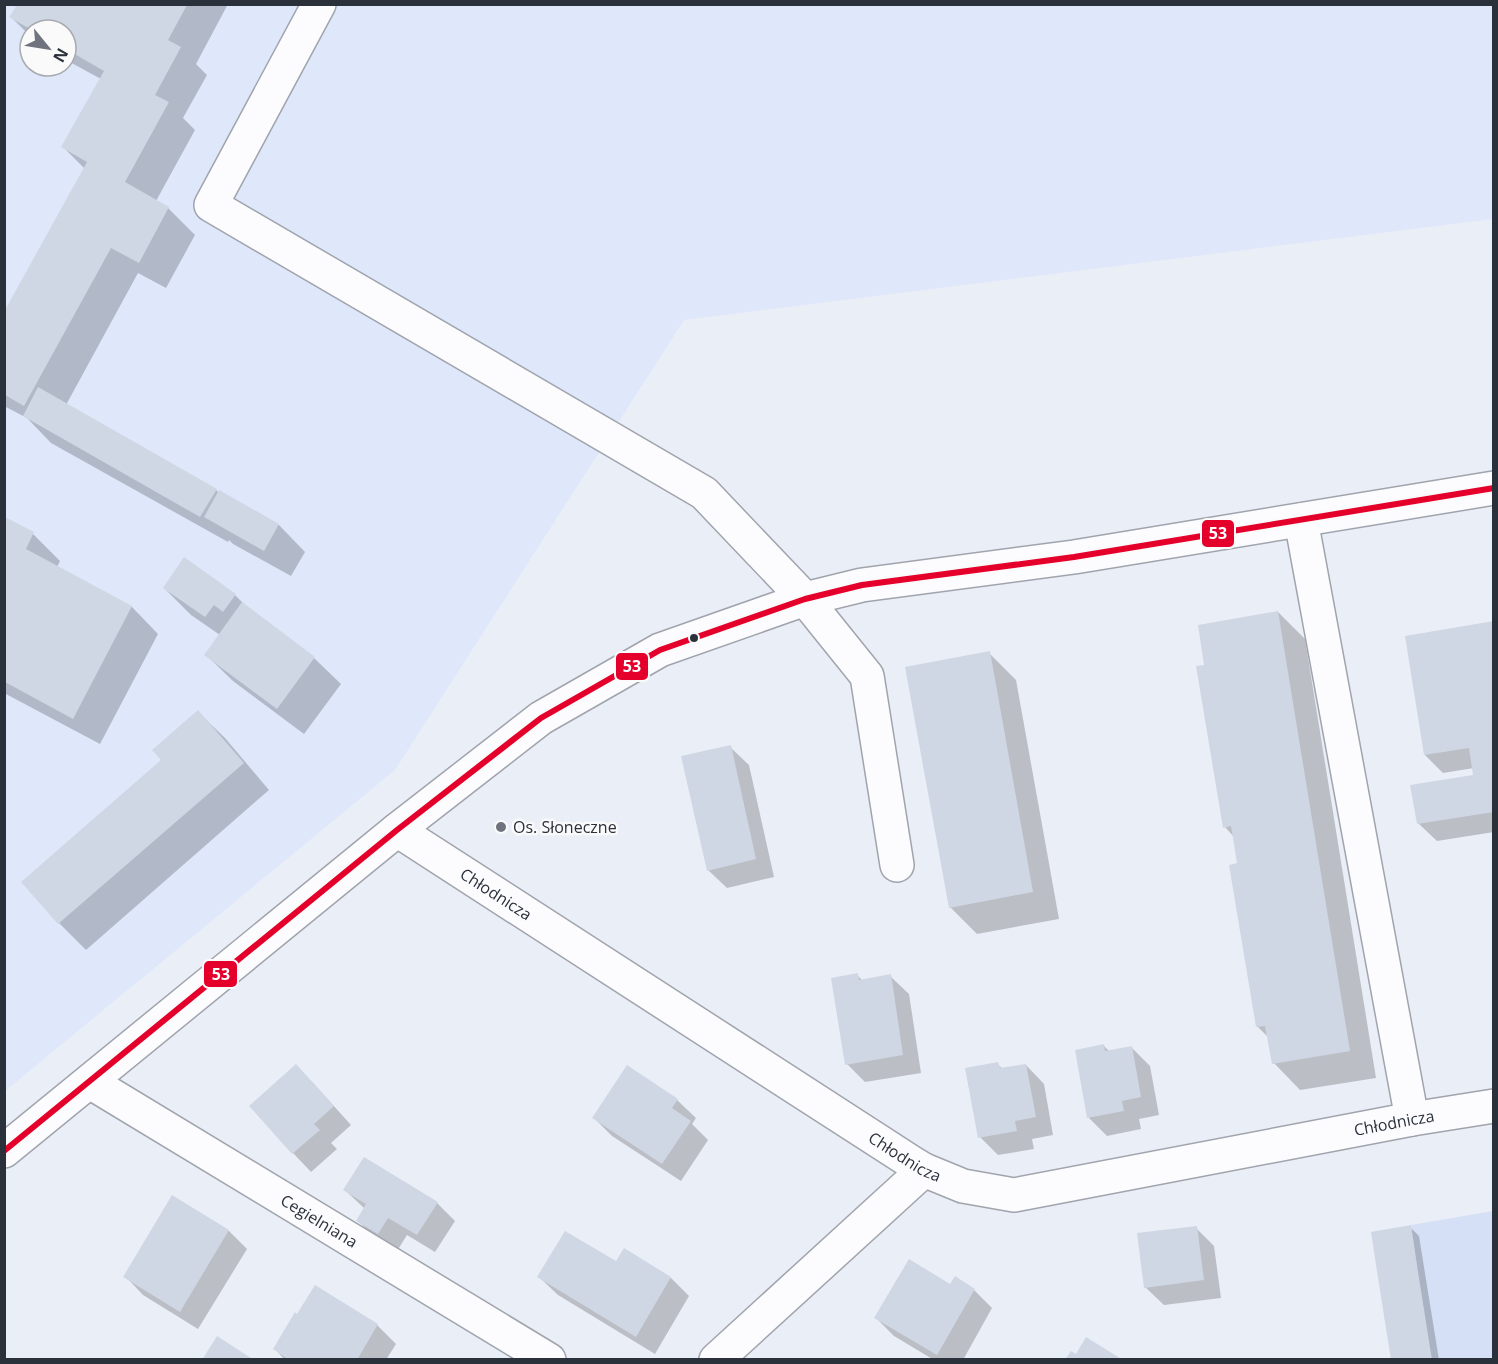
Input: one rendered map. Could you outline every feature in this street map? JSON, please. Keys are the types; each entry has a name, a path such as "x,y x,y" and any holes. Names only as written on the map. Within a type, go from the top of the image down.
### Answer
{"street":[{"path":"319,4 211,205 704,493 805,598 867,676 897,866"},
{"path":"4,1152 397,830 541,718 660,650 805,598 862,585 1074,557 1494,488"},
{"path":"1301,520 1412,1119"},
{"name":"Chłodnicza","path":"397,830 924,1170 963,1186 1014,1195 1412,1119 1494,1106"},
{"name":"Cegielniana","path":"90,1083 549,1359"},
{"path":"716,1359 924,1170"}],"shaded area":[{"path":"5,5 1493,5 1493,219 684,320 395,770 5,1091"},
{"path":"1493,1211 1493,1359 1431,1359 1411,1225"}],"building":[{"path":"17,5 187,5 168,40 181,47 155,95 169,102 125,182 169,207 139,263 111,248 24,406 5,395 5,310 87,162 61,147 104,71 78,56 78,18 18,18 18,22 9,17"},
{"path":"38,387 217,489 200,517 23,416"},
{"path":"219,490 279,524 264,551 204,517"},
{"path":"5,517 34,532 26,549 132,606 73,719 5,682"},
{"path":"184,557 236,594 223,612 214,605 205,617 163,588"},
{"path":"242,602 315,657 277,709 204,655"},
{"path":"1278,611 1350,1051 1272,1064 1265,1026 1256,1027 1229,865 1237,863 1231,826 1223,828 1196,666 1204,665 1198,625"},
{"path":"1494,621 1494,812 1417,824 1410,785 1473,775 1469,748 1424,755 1405,636"},
{"path":"990,651 1033,892 949,908 905,667"},
{"path":"198,710 244,763 58,924 21,882 161,760 152,750"},
{"path":"731,745 756,859 707,871 681,756"},
{"path":"858,973 859,980 891,974 903,1055 845,1065 831,978"},
{"path":"1104,1044 1105,1051 1132,1046 1141,1097 1122,1101 1124,1111 1087,1118 1075,1050"},
{"path":"998,1062 1000,1068 1026,1064 1036,1117 1015,1121 1017,1131 978,1138 965,1068"},
{"path":"296,1064 334,1106 314,1124 320,1130 292,1154 249,1106"},
{"path":"627,1065 678,1099 672,1108 691,1121 662,1164 592,1118"},
{"path":"364,1157 438,1202 417,1235 388,1218 378,1234 356,1221 366,1204 343,1190"},
{"path":"172,1195 229,1230 180,1312 123,1277"},
{"path":"1411,1225 1432,1360 1391,1360 1378,1278 1371,1232"},
{"path":"1197,1226 1204,1280 1144,1288 1137,1233"},
{"path":"565,1231 616,1261 624,1248 671,1277 636,1337 537,1277"},
{"path":"909,1259 950,1284 955,1276 975,1289 937,1355 874,1318"},
{"path":"315,1285 378,1324 357,1360 289,1360 273,1349 295,1312 297,1314"},
{"path":"217,1336 254,1360 202,1360"},
{"path":"1086,1337 1123,1360 1065,1360 1071,1351 1076,1354"}],"transit line":[{"name":"53","path":"4,1151 397,830 541,718 660,650 805,599 862,585 1074,557 1494,488"}],"place":[{"name":"Os. Słoneczne","path":"501,827"}]}
